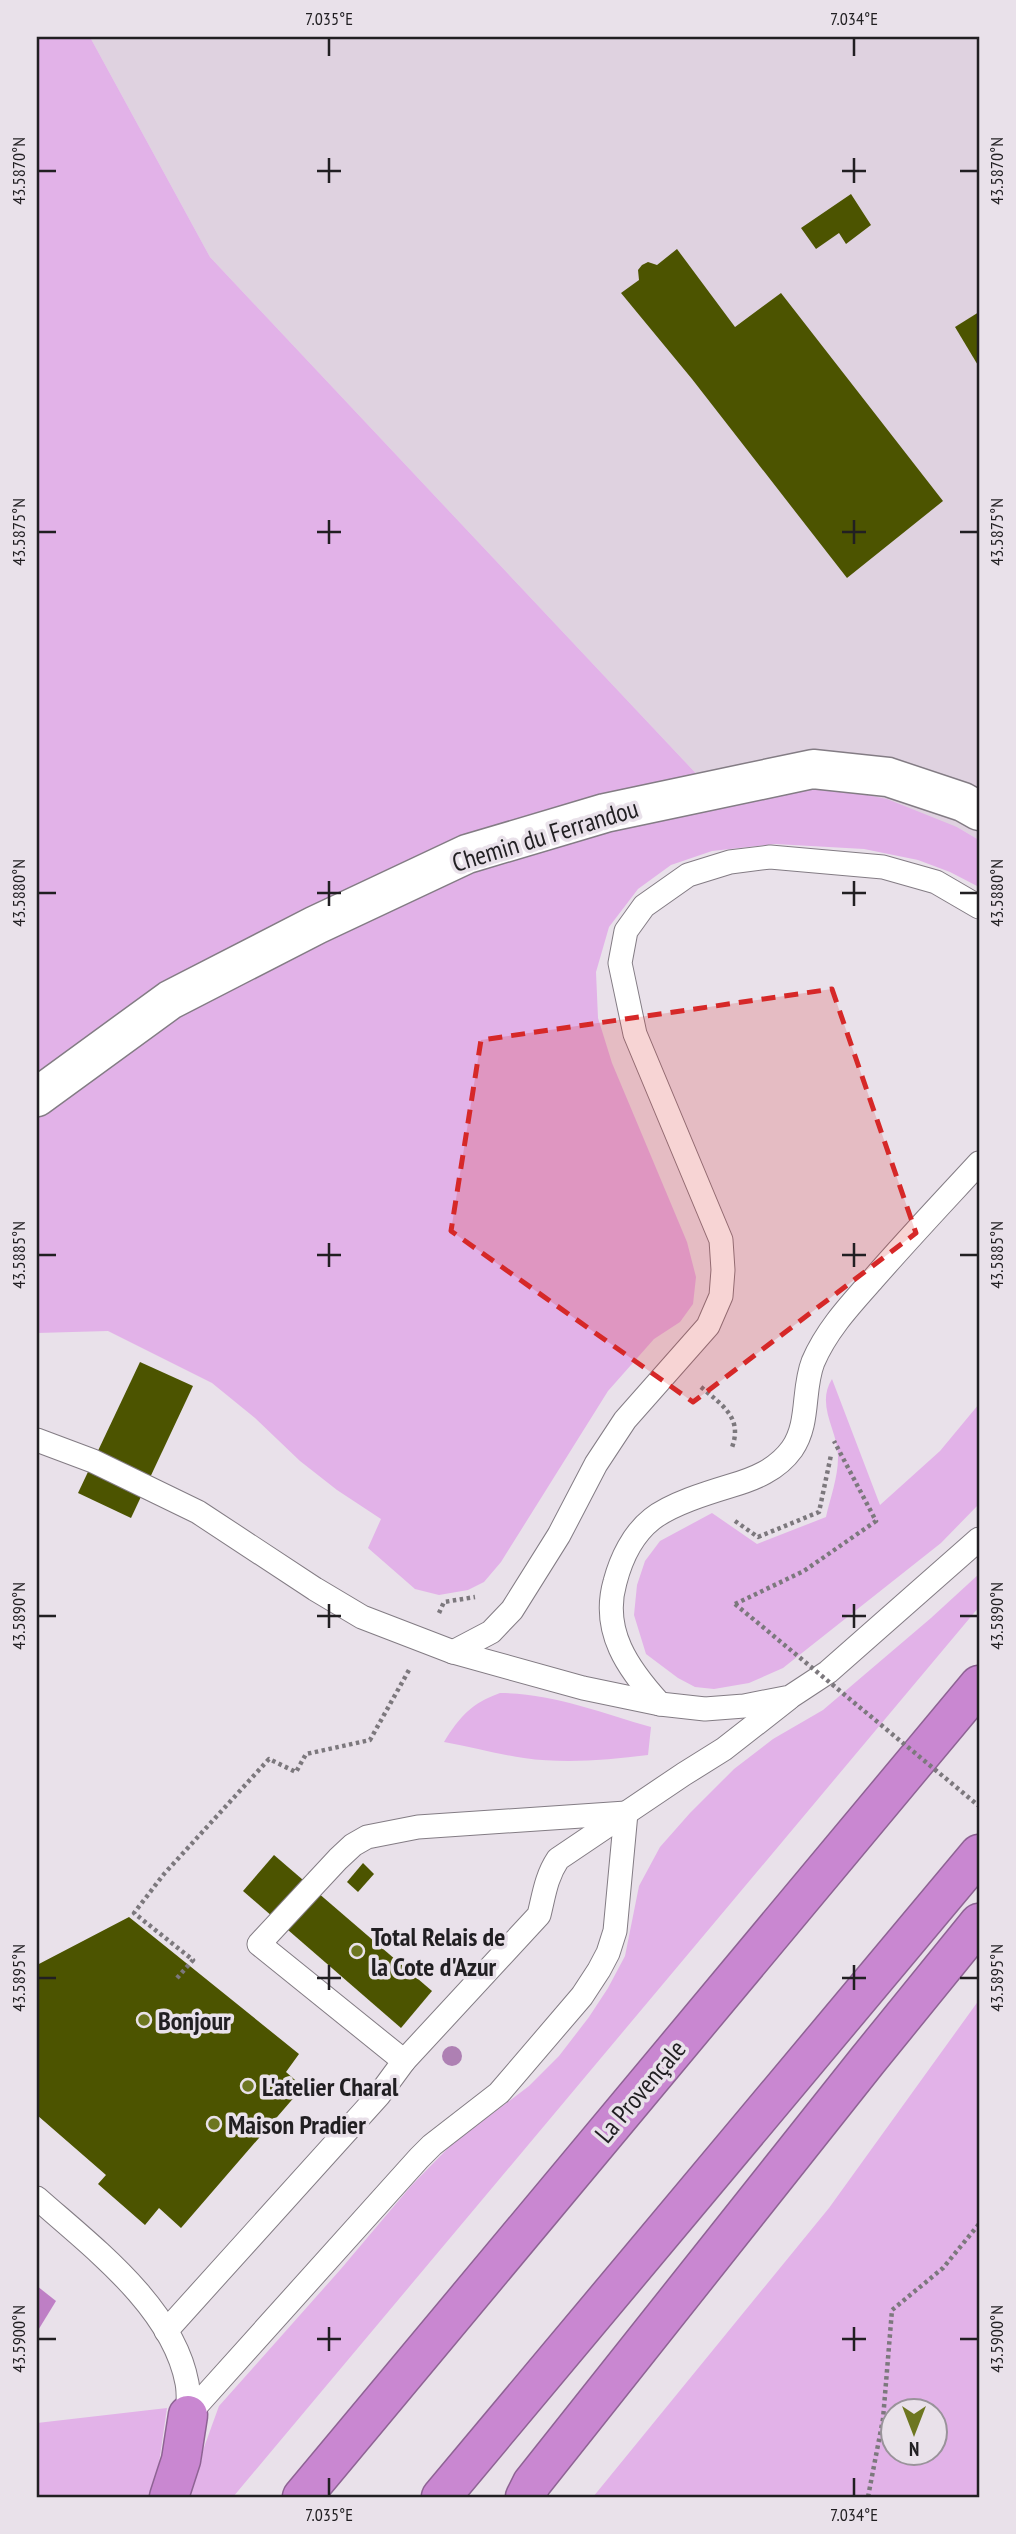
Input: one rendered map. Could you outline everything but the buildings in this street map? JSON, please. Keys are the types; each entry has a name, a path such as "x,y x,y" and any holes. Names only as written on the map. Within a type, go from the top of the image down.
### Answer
{"highway":[{"name":"La Provençale","path":"302,2497 979,1685"},
{"path":"441,2497 979,1854"},
{"path":"525,2492 979,1923"},
{"path":"169,2497 181,2460 188,2415"}],"street":[{"name":"Chemin du Ferrandou","path":"37,1097 170,1000 316,925 467,854 605,813 813,769 888,777 964,802 979,811"}],"lane":[{"path":"453,1652 491,1632 512,1611 559,1535 603,1453 625,1420 708,1326 721,1296 721,1240 635,1034 620,963 626,931 644,906 688,875 730,862 770,856 883,867 936,882 979,907"},
{"path":"660,1704 630,1668 617,1646 610,1618 612,1592 620,1562 652,1519 704,1495 753,1479 776,1466 792,1448 802,1429 813,1363 836,1321 979,1163"},
{"path":"37,1440 93,1461 198,1512 315,1590 362,1617 453,1652 583,1688 660,1704 705,1709 744,1706 790,1697"},
{"path":"166,2331 379,2095 404,2061 539,1915 548,1879 558,1859 724,1749 790,1697 828,1672 979,1539"},
{"path":"404,2061 259,1944 353,1845 367,1838 418,1827 626,1813"},
{"path":"188,2415 419,2158 499,2093 582,1996 608,1953 615,1931 626,1813"},
{"path":"37,2198 134,2287 156,2313 187,2382 188,2415"}],"path":[{"path":"735,1604 979,1806"},
{"path":"868,2497 883,2419 891,2310 943,2267 979,2224"}],"highlighted area":[{"path":"832,989 916,1233 693,1402 451,1231 481,1040"}],"shaded area":[{"path":"37,37 90,37 210,257 721,800 822,786 887,799 957,827 979,840 979,887 918,860 864,849 775,844 712,851 671,865 638,889 609,927 596,972 598,1018 612,1063 687,1242 696,1277 693,1304 680,1322 654,1339 608,1391 501,1562 484,1582 468,1590 439,1595 415,1589 368,1548 381,1519 300,1461 255,1418 212,1383 108,1331 37,1333"},
{"path":"90,37 979,37 979,840 957,827 721,800 210,257"},
{"path":"832,1379 880,1505 940,1451 979,1404 979,1504 941,1543 783,1668 749,1683 714,1689 695,1687 646,1654 634,1615 637,1585 645,1561 660,1541 712,1513 757,1544 826,1517 838,1465 826,1399"},
{"path":"979,1574 979,1607 233,2497 186,2497 219,2406 411,2186 451,2145 529,2086 559,2056 589,2017 625,1956 639,1886 660,1847 734,1769 773,1739 823,1710"},
{"path":"500,1693 558,1700 651,1727 648,1755 586,1761 539,1760 444,1742 467,1712"},
{"path":"979,2000 979,2497 593,2497 829,2208"},
{"path":"37,2286 56,2301 37,2332"},
{"path":"167,2408 156,2484 150,2497 37,2497 37,2423"}],"place":[{"name":"Total Relais de la Cote d'Azur","path":"357,1951"},
{"name":"Bonjour","path":"144,2020"},
{"name":"L'atelier Charal","path":"248,2086"},
{"name":"Maison Pradier","path":"214,2124"}]}
